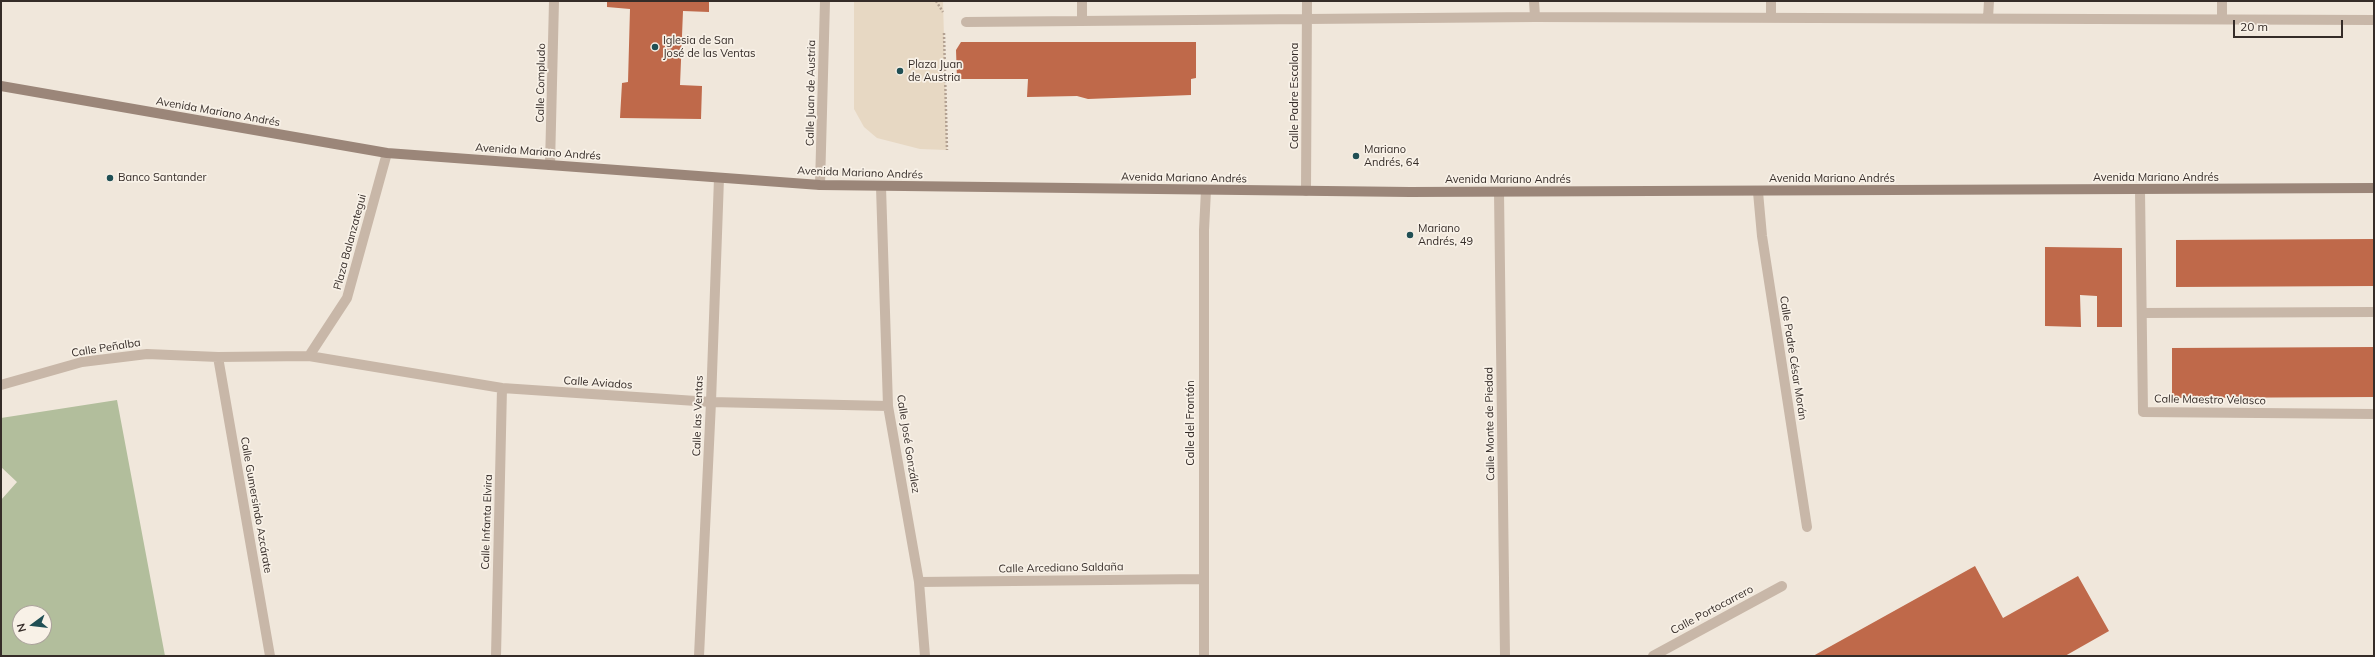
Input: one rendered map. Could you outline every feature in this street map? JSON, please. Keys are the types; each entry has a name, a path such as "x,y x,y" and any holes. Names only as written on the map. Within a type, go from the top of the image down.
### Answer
{"main road":[{"name":"Avenida Mariano Andrés","path":"1,86 387,153 820,185 1499,192 2374,188"}],"street":[{"name":"Calle Compludo","path":"550,165 554,1"},
{"name":"Calle Juan de Austria","path":"820,185 825,1"},
{"path":"1082,1 1082,21"},
{"name":"Calle Padre Escalona","path":"1306,191 1308,1"},
{"path":"1534,1 1535,17"},
{"path":"1771,1 1771,18"},
{"path":"1988,18 1989,1"},
{"path":"2222,1 2222,18"},
{"path":"966,22 1535,17 2222,18 2374,20"},
{"name":"Plaza Balanzategui","path":"309,356 347,298 387,153"},
{"name":"Calle las Ventas","path":"699,656 711,402 719,178"},
{"name":"Calle José González","path":"881,186 888,406 918,582 925,656"},
{"name":"Calle del Frontón","path":"1204,656 1204,230 1206,190"},
{"name":"Calle Maestro Velasco","path":"2140,190 2143,412 2374,414"},
{"name":"Calle Monte de Piedad","path":"1499,192 1505,656"},
{"name":"Calle Padre César Morán","path":"1758,192 1762,236 1807,527"},
{"path":"2142,313 2374,312"},
{"name":"Calle Peñalba","path":"1,385 82,362 147,354 218,357"},
{"path":"218,357 309,356"},
{"name":"Calle Aviados","path":"309,356 502,388 711,402 888,406"},
{"name":"Calle Gumersindo Azcárate","path":"218,357 270,656"},
{"name":"Calle Infanta Elvira","path":"496,656 502,388"},
{"name":"Calle Arcediano Saldaña","path":"918,582 1203,579"},
{"name":"Calle Portocarrero","path":"1653,656 1782,586"}],"path":[{"path":"936,1 943,12 943,19"},
{"path":"944,26 948,150"}],"green space":[{"path":"117,400 165,656 1,656 1,500 17,482 1,467 1,418"}],"shaded area":[{"name":"Plaza Juan de Austria","path":"854,1 943,1 947,150 920,149 877,138 864,127 854,109"}],"building":[{"name":"Iglesia de San José de las Ventas","path":"607,1 709,1 709,12 683,11 680,85 702,86 701,119 620,118 622,83 628,82 630,9 607,7"},
{"path":"961,42 1196,42 1196,78 1191,79 1191,95 1088,99 1077,96 1027,97 1028,79 957,79 956,50"},
{"path":"2374,239 2374,286 2176,287 2176,240"},
{"path":"2045,247 2122,248 2122,327 2097,327 2097,296 2080,295 2081,327 2045,326"},
{"path":"2374,347 2374,397 2172,398 2172,348"},
{"path":"1975,566 2003,618 2078,576 2109,631 2065,656 1813,656"}],"place":[{"name":"Iglesia de San José de las Ventas","path":"655,47"},
{"name":"Plaza Juan de Austria","path":"900,71"},
{"name":"Mariano Andrés, 64","path":"1356,156"},
{"name":"Banco Santander","path":"110,178"},
{"name":"Mariano Andrés, 49","path":"1410,235"}]}
